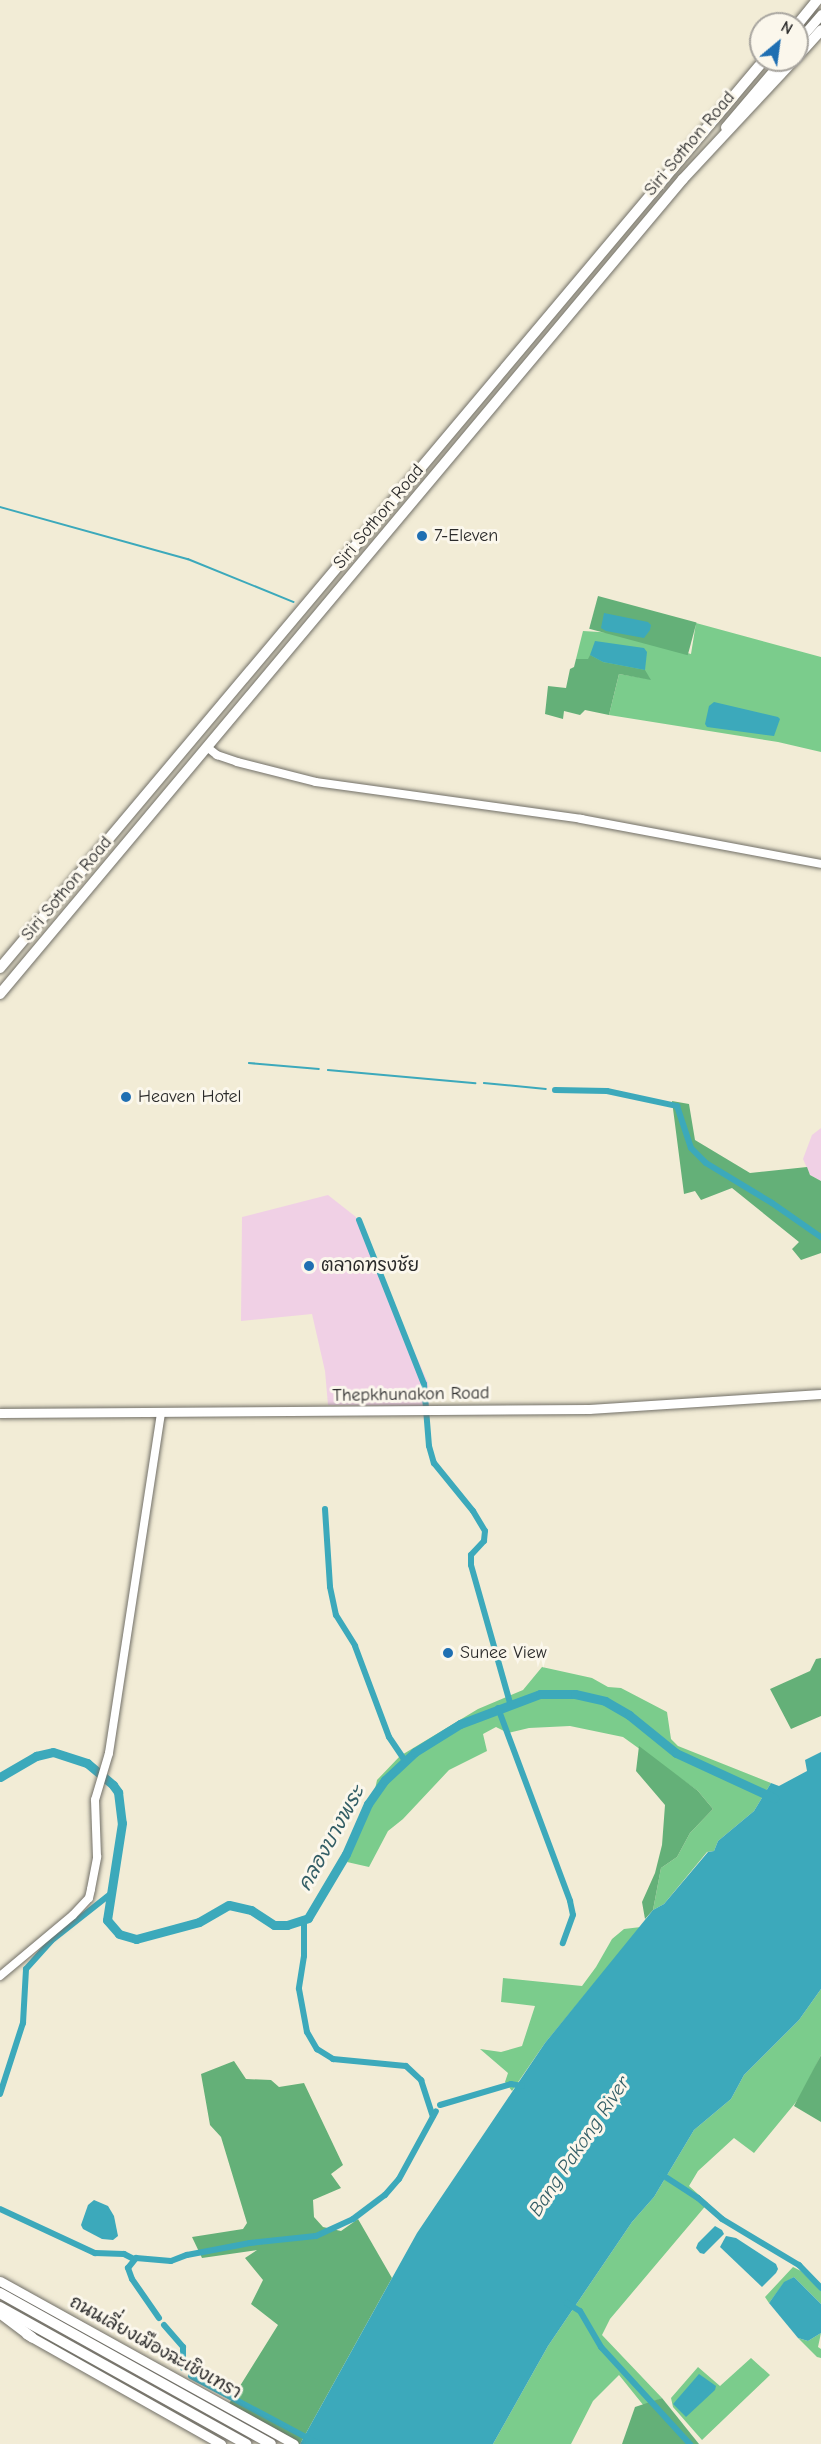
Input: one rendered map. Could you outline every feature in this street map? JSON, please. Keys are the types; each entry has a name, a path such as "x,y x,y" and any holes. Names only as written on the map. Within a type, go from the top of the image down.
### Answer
{"highway":[{"path":"808,12 819,0"},
{"path":"809,43 821,30"},
{"name":"Siri Sothon Road","path":"0,968 754,72"},
{"path":"705,154 742,118 783,72"},
{"name":"Siri Sothon Road","path":"0,994 705,154"},
{"path":"108,839 121,850"},
{"name":"ถนนเลี่ยงเมืองฉะเชิงเทรา","path":"0,2293 202,2398 271,2444"},
{"path":"0,2307 246,2444"},
{"path":"0,2313 32,2337"}],"main road":[{"path":"809,28 821,14"},
{"name":"Siri Sothon Road","path":"705,154 772,72"},
{"name":"Thepkhunakon Road","path":"0,1413 588,1409 821,1394"},
{"name":"ถนนเลี่ยงเมืองฉะเชิงเทรา","path":"0,2281 202,2398 294,2444"},
{"path":"0,2319 220,2444"}],"street":[{"path":"207,747 217,755 237,762 316,782 581,819 821,864"},
{"path":"0,1976 73,1915 89,1898 97,1857 95,1800 108,1758 161,1413"}],"shaded area":[{"path":"821,1128 821,1181 810,1175 803,1159 812,1135"},
{"name":"ตลาดทรงชัย","path":"328,1195 356,1217 428,1383 429,1406 328,1405 325,1371 312,1314 241,1321 242,1217"}],"green space":[{"path":"598,596 697,622 688,655 589,629"},
{"path":"696,623 821,657 821,752 778,742 609,715 619,674 650,679 645,672 588,659 576,659 583,631 615,633 691,654"},
{"path":"590,655 603,662 645,670 651,680 619,674 609,715 585,710 580,715 564,711 563,719 545,714 548,686 566,688 570,669 574,667 576,659 588,659"},
{"path":"672,1101 689,1104 695,1140 750,1173 807,1167 810,1175 821,1181 821,1253 801,1260 792,1249 799,1242 732,1188 701,1200 695,1191 684,1194"},
{"path":"821,1658 821,1716 791,1729 770,1689 810,1671 816,1659"},
{"path":"542,1667 592,1678 608,1687 621,1688 667,1712 671,1739 678,1746 771,1783 754,1811 718,1841 714,1851 707,1852 664,1904 653,1910 661,1868 677,1857 690,1833 713,1809 698,1791 623,1737 570,1726 529,1728 508,1733 496,1727 483,1734 487,1751 449,1770 403,1819 388,1831 369,1867 347,1862 372,1803 377,1780 400,1756 478,1709 523,1690"},
{"path":"639,1746 698,1791 713,1809 690,1833 677,1857 661,1868 653,1910 645,1919 642,1902 655,1873 662,1845 665,1805 636,1771"},
{"path":"641,1927 545,2043 512,2091 505,2082 508,2073 480,2049 501,2052 522,2046 535,2006 501,2002 503,1978 582,1986 612,1939 624,1929"},
{"path":"821,1989 821,2055 801,2096 754,2153 734,2138 698,2171 689,2186 708,2203 610,2319 602,2335 662,2398 644,2406 619,2375 593,2401 571,2444 493,2444 548,2346 632,2222 654,2197 694,2130 731,2099 744,2075 799,2020"},
{"path":"821,2055 821,2122 794,2106"},
{"path":"234,2061 246,2079 271,2080 279,2087 304,2083 343,2165 331,2174 341,2188 313,2200 314,2217 323,2227 341,2231 358,2219 392,2278 300,2444 285,2444 225,2410 278,2325 251,2304 263,2280 245,2258 257,2250 202,2258 192,2237 243,2229 247,2223 221,2137 210,2125 201,2074"},
{"path":"793,2267 801,2271 821,2291 821,2304 794,2277 784,2283 769,2303 765,2297"},
{"path":"821,2333 818,2347 821,2349 821,2358 817,2357 798,2338 808,2341"},
{"path":"751,2358 770,2375 702,2440 673,2407 671,2398 698,2367 720,2386"},
{"path":"662,2398 699,2444 622,2444 635,2407"}],"water":[{"path":"604,613 648,622 651,625 650,630 644,638 606,631 601,628"},
{"path":"595,641 644,648 647,652 645,670 603,662 590,655"},
{"path":"714,702 778,717 780,719 774,736 707,727 705,724 709,706"},
{"name":"Bang Pakong River","path":"821,1752 821,1989 799,2020 744,2075 731,2099 694,2130 654,2197 632,2222 548,2346 493,2444 300,2444 417,2233 545,2043 653,1910 664,1904 708,1852 714,1851 718,1841 754,1811 771,1783 779,1786 807,1771 805,1760"},
{"path":"94,2200 108,2206 114,2216 118,2236 113,2240 102,2239 83,2229 81,2225 88,2205"},
{"path":"715,2226 724,2234 704,2254 700,2253 696,2248 698,2243"},
{"path":"726,2236 736,2238 776,2264 778,2269 776,2273 762,2287 720,2247"},
{"path":"794,2277 821,2304 821,2333 808,2341 798,2338 769,2303 784,2282"},
{"path":"699,2374 716,2386 715,2390 686,2417 673,2404"}],"waterway":[{"path":"0,507 188,559 294,602"},
{"path":"249,1063 319,1069"},
{"path":"328,1070 475,1083"},
{"path":"484,1083 546,1089"},
{"path":"555,1090 607,1091 677,1106 691,1148 706,1163 772,1203 821,1237"},
{"path":"359,1220 424,1384 429,1446 434,1463 473,1511 485,1531 484,1541 471,1555 471,1565 510,1703"},
{"path":"325,1509 330,1587 336,1615 355,1646 389,1737 405,1761"},
{"name":"คลองบางพระ","path":"0,1777 36,1756 53,1752 87,1763 113,1785 118,1792 122,1823 107,1920 119,1934 136,1939 199,1922 229,1905 251,1910 274,1925 287,1925 308,1918 346,1854 368,1804 385,1780 415,1752 460,1724 540,1694 575,1694 605,1701 629,1715 676,1753 774,1798"},
{"path":"498,1708 570,1901 573,1915 563,1943"},
{"path":"0,2094 23,2023 26,1969 51,1941 109,1895"},
{"path":"304,1919 304,1956 299,1989 307,2032 317,2049 333,2059 406,2066 421,2080 433,2116"},
{"path":"440,2105 511,2084 522,2086"},
{"path":"159,2318 132,2279 128,2268 136,2258 171,2261 187,2255 250,2243 316,2236 353,2219 385,2195 399,2179 436,2111"},
{"path":"661,2174 698,2198 722,2219 799,2265 821,2288"},
{"path":"0,2209 95,2253 124,2254 134,2259"},
{"path":"567,2303 580,2311 601,2347 690,2444"},
{"path":"164,2325 183,2347 183,2368"},
{"path":"191,2376 319,2444"}],"place":[{"name":"7-Eleven","path":"422,536"},
{"name":"Heaven Hotel","path":"126,1097"},
{"name":"ตลาดทรงชัย","path":"309,1266"},
{"name":"Sunee View","path":"448,1653"}]}
